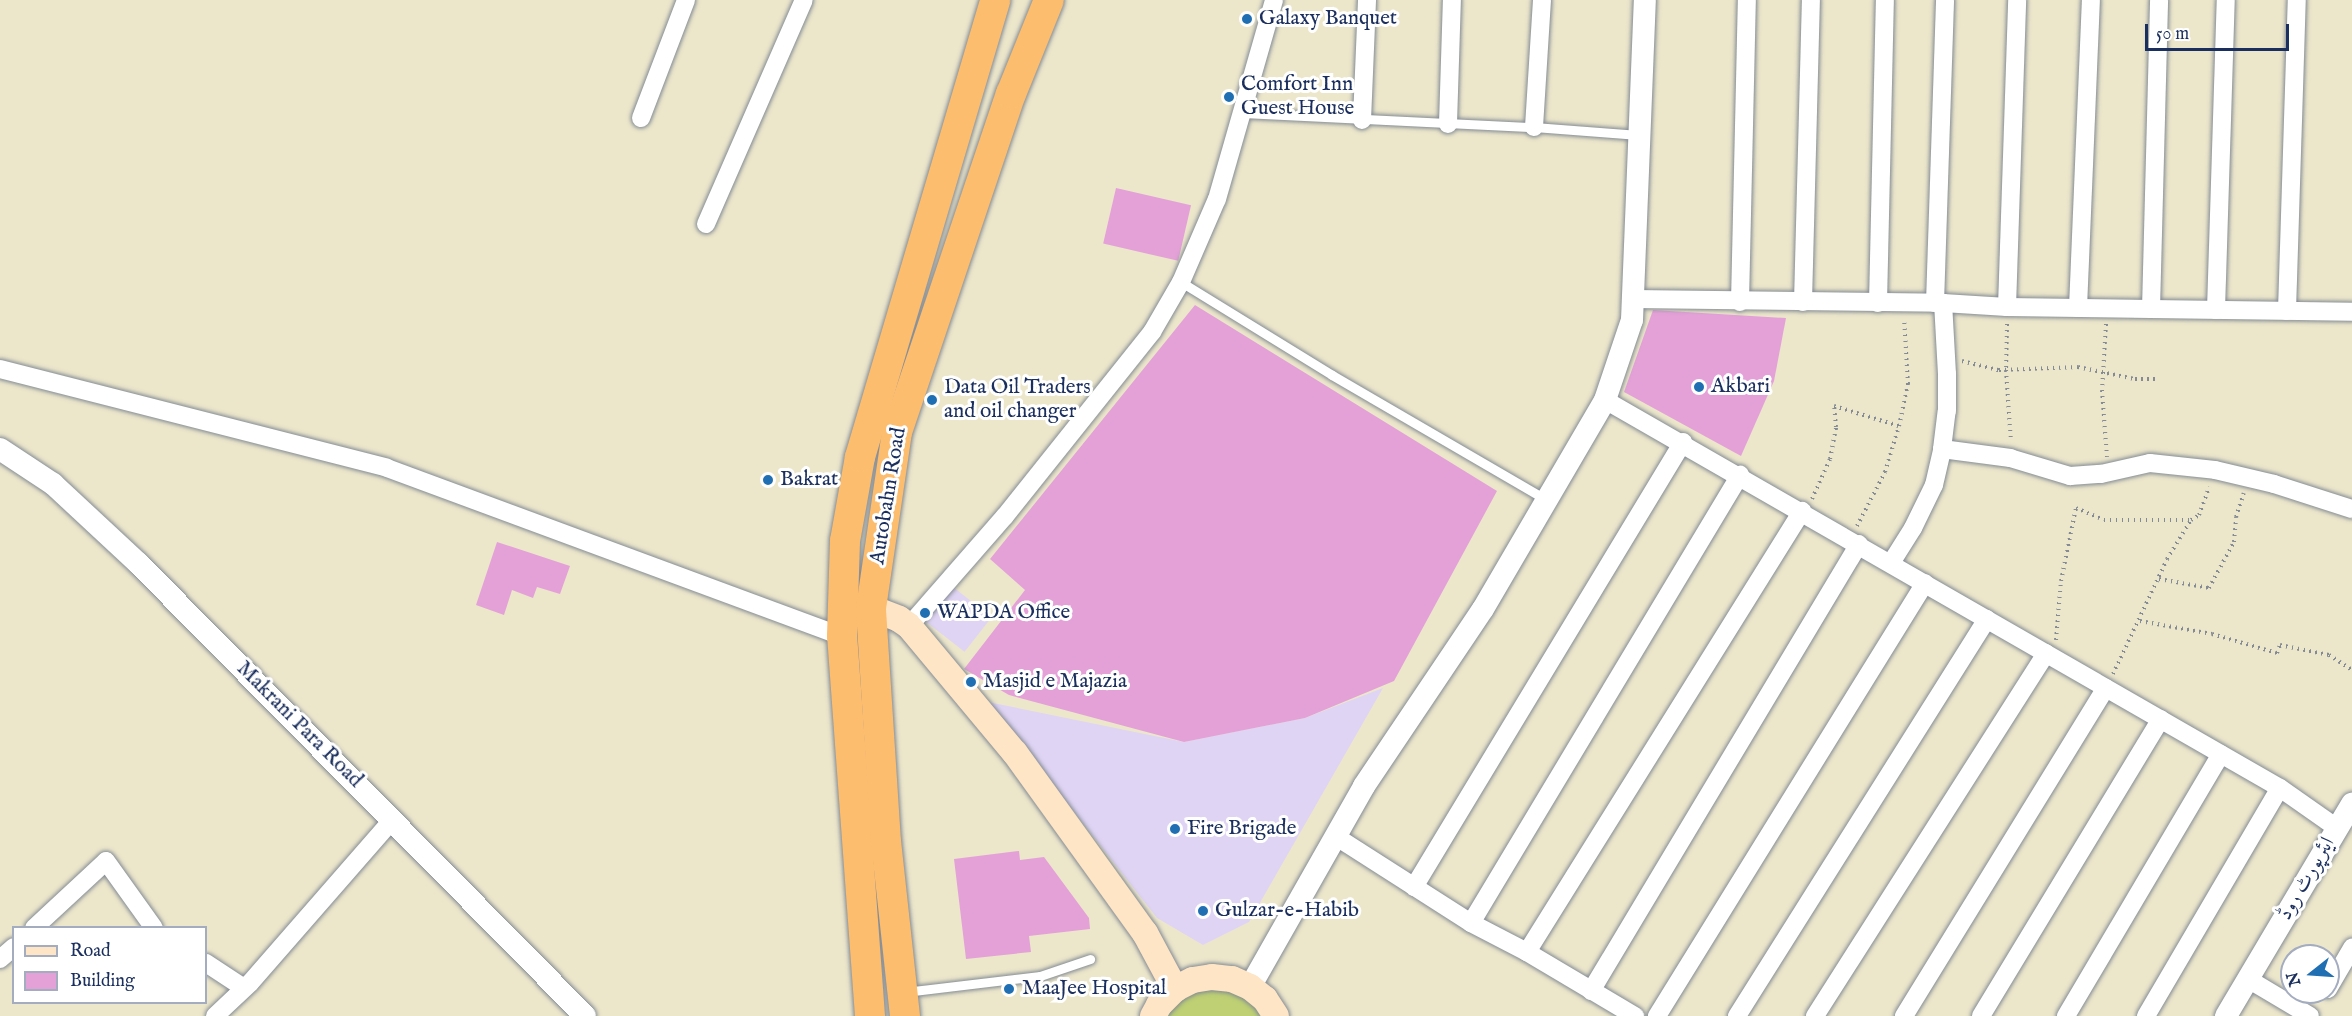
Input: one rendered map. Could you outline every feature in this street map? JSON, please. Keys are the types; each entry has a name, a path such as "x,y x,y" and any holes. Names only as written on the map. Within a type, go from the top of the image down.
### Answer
{"highway":[{"name":"Autobahn Road","path":"870,1016 842,636 845,541 860,457 995,0"},
{"name":"Autobahn Road","path":"904,1004 886,842 871,608 897,432 1011,94 1049,0"}],"main road":[{"path":"871,608 899,619 909,626 1015,753 1145,933 1175,989"},
{"path":"1153,1016 1159,1005 1175,989 1193,980 1212,977 1232,979 1250,987 1265,999 1276,1016"}],"street":[{"path":"641,118 686,0"},
{"path":"706,224 804,0"},
{"path":"909,626 1075,430 1152,332 1180,282 1217,199 1274,0"},
{"path":"1362,120 1367,0"},
{"path":"1448,124 1452,0"},
{"path":"1534,127 1542,0"},
{"path":"1250,987 1271,954 1364,786 1483,609 1545,499 1605,400 1632,320 1645,0"},
{"path":"1740,302 1747,0"},
{"path":"1803,302 1811,0"},
{"path":"1878,303 1885,0"},
{"path":"1891,563 1913,528 1934,485 1947,411 1946,360 1939,303 1945,0"},
{"path":"2007,307 2017,0"},
{"path":"2078,308 2091,0"},
{"path":"2151,309 2159,0"},
{"path":"2216,310 2226,0"},
{"path":"2287,311 2297,0"},
{"path":"1633,299 2352,312"},
{"path":"0,369 387,468 842,636"},
{"path":"1605,400 1683,442 2222,754 2280,788 2337,828"},
{"path":"1414,887 1683,442"},
{"name":"Makrani Para Road","path":"0,449 53,484 138,563 585,1016"},
{"path":"1942,449 2010,458 2070,476 2109,473 2150,463 2215,470 2352,508"},
{"path":"1471,923 1740,475"},
{"path":"1527,952 1802,511"},
{"path":"1591,991 1854,542"},
{"path":"1657,1016 1925,583"},
{"path":"1737,1016 1987,619"},
{"path":"1815,1016 2051,656"},
{"path":"1904,1016 2106,688"},
{"path":"1981,1016 2161,719"},
{"path":"2066,1016 2222,754"},
{"path":"2146,1016 2280,788"},
{"name":"ایئرپورٹ روڈ","path":"2226,1016 2352,804"},
{"path":"215,1016 244,988 393,819"},
{"path":"1335,836 1471,923 1527,952 1635,1016"},
{"path":"35,926 106,861 153,926"},
{"path":"2340,968 2352,948"},
{"path":"0,959 12,949"},
{"path":"207,964 244,988"},
{"path":"2248,979 2311,1016"}],"lane":[{"path":"1243,113 1534,127 1640,135"},
{"path":"1180,282 1332,375 1545,499"},
{"path":"904,1004 1040,976 1090,959"}],"path":[{"path":"1854,542 1885,472 1899,426 1908,384 1903,303"},
{"path":"2007,307 2006,370 2010,458"},
{"path":"2106,308 2105,373 2102,390 2109,473"},
{"path":"1946,360 1968,361 2006,370 2078,367 2135,379 2156,379"},
{"path":"1802,511 1815,494 1830,459 1836,427 1834,406 1899,426"},
{"path":"2106,688 2140,621 2167,559 2191,520 2199,515 2215,470"},
{"path":"2159,579 2209,588 2234,542 2236,517 2249,478"},
{"path":"2051,656 2061,581 2076,508 2104,520 2191,520"},
{"path":"2140,621 2212,634 2277,653 2280,645 2329,656 2352,670"}],"shaded area":[{"name":"WAPDA Office","path":"953,587 992,617 965,652 926,622"},
{"path":"1383,688 1249,922 1203,945 1157,918 988,702 1184,742 1305,718"}],"green space":[{"path":"1218,976 1274,1016 1162,1016 1167,1005"}],"building":[{"path":"1116,188 1191,205 1178,261 1103,244"},
{"path":"1195,305 1497,491 1394,681 1305,718 1184,742 1009,695 964,669 1025,590 990,559"},
{"name":"Akbari","path":"1653,310 1786,318 1774,381 1741,456 1624,392"},
{"path":"497,542 570,566 560,594 537,587 533,598 512,590 504,615 476,605"},
{"path":"1019,851 1020,860 1044,857 1089,918 1090,929 1029,936 1031,952 966,959 954,859"}],"place":[{"name":"Galaxy Banquet","path":"1247,19"},
{"name":"Comfort Inn Guest House","path":"1229,97"},
{"name":"Akbari","path":"1699,387"},
{"name":"Data Oil Traders and oil changer","path":"932,400"},
{"name":"Bakrat","path":"768,480"},
{"name":"WAPDA Office","path":"925,613"},
{"name":"Masjid e Majazia","path":"971,682"},
{"name":"Fire Brigade","path":"1175,829"},
{"name":"Gulzar-e-Habib","path":"1203,911"},
{"name":"MaaJee Hospital","path":"1009,989"}]}
